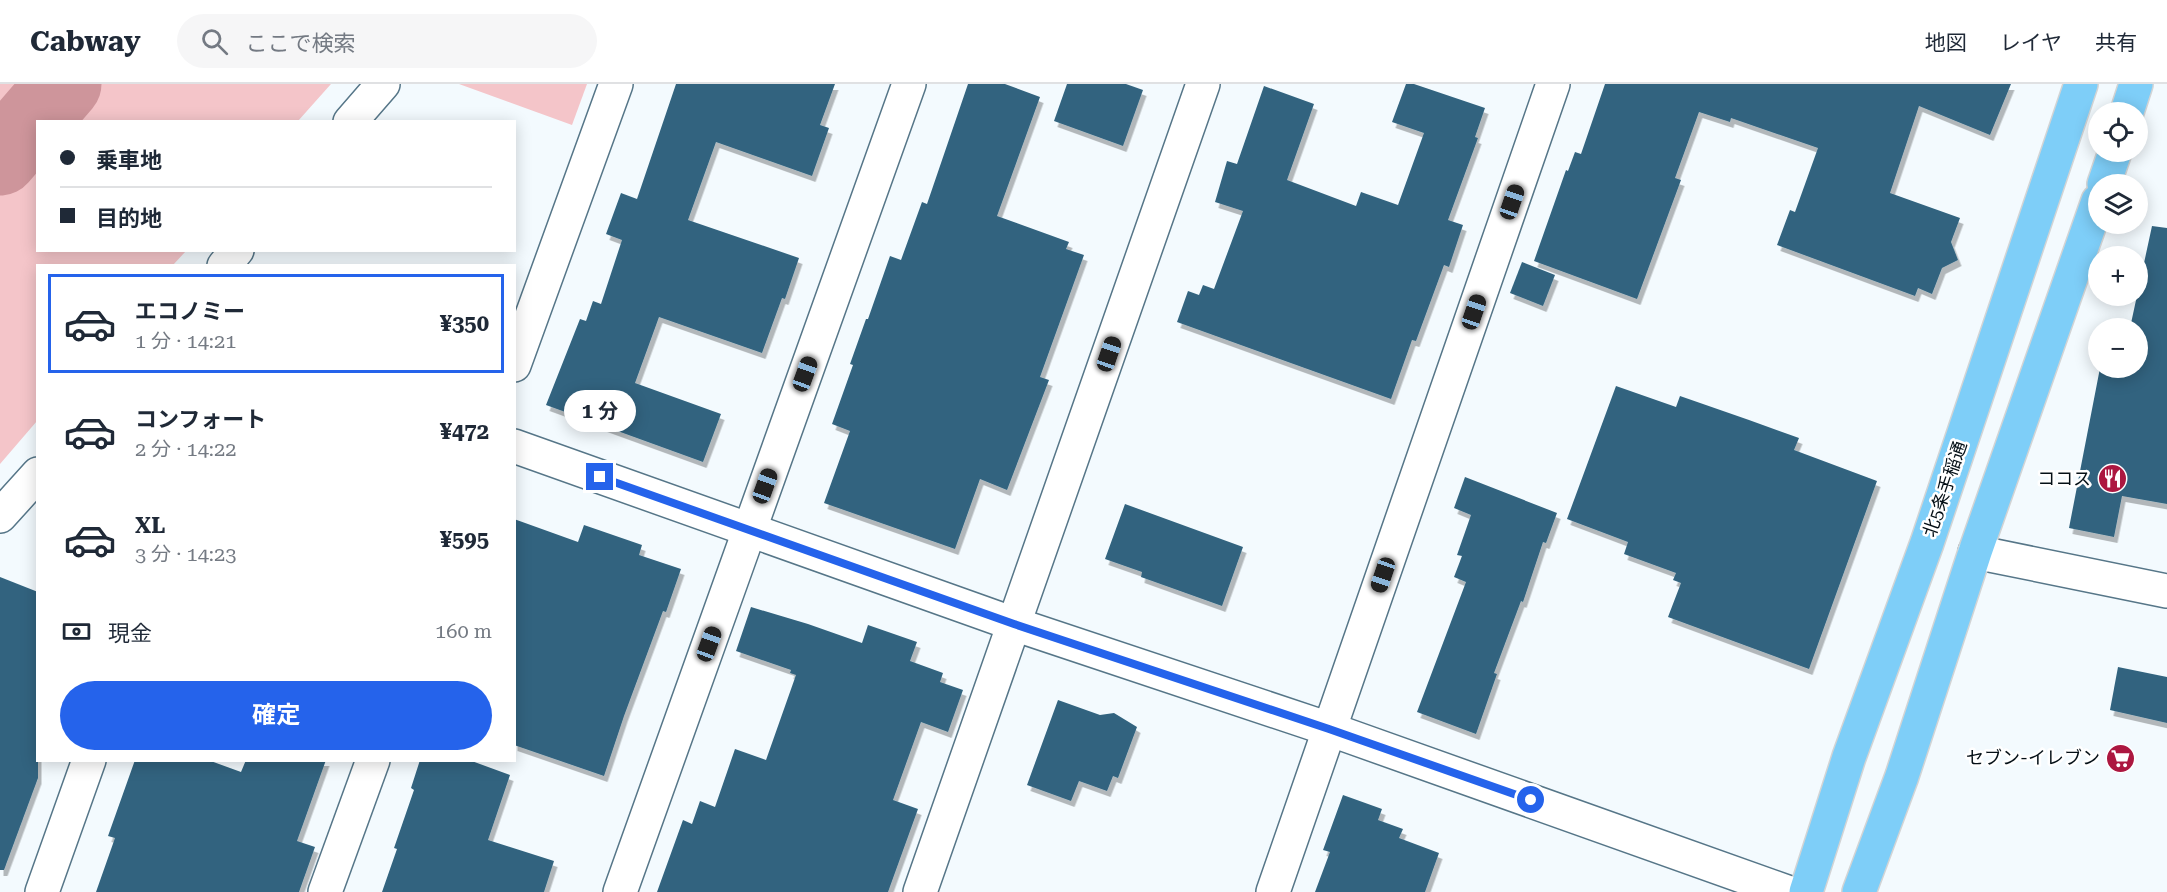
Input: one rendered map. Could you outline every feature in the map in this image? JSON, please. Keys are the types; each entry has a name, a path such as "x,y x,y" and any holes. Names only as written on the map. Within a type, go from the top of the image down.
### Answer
{"highway":[{"name":"北5条手稲通","path":"1806,892 1850,757 1927,543 2081,84"},
{"path":"2130,102 2136,84"},
{"path":"1859,892 1902,776 1975,552 2088,230"}],"street":[{"path":"352,120 382,84"},
{"path":"516,359 616,84"},
{"path":"620,892 909,84"},
{"path":"920,892 1203,84"},
{"path":"1273,892 1543,87"},
{"path":"226,264 235,252"},
{"path":"516,447 1014,624 1329,729 1787,892"},
{"path":"0,516 36,476"},
{"path":"1975,552 2167,591"},
{"path":"42,892 88,762"},
{"path":"326,892 372,762"}],"shaded area":[{"path":"0,84 331,84 299,120 36,120 36,252 185,252 174,264 36,264 36,422 0,464"},
{"path":"459,84 587,84 572,125"}],"building":[{"path":"676,84 835,84 820,125 829,128 812,176 716,142 688,220 799,258 785,299 782,298 762,353 659,317 635,383 721,414 703,462 546,405 580,319 586,321 593,301 601,304 622,240 606,234 621,193 637,199"},
{"path":"968,84 1005,84 1040,97 997,216 1069,242 1066,249 1084,255 1040,377 1049,380 1007,490 980,479 955,549 824,503 850,431 832,424 853,365 850,364 890,256 901,260 922,202 927,204"},
{"path":"1067,84 1126,84 1143,90 1123,146 1054,121"},
{"path":"1406,84 1414,84 1485,108 1475,137 1478,138 1448,220 1463,225 1449,267 1444,265 1416,341 1412,340 1391,399 1177,322 1188,291 1199,295 1203,285 1214,289 1243,211 1215,202 1227,161 1237,164 1264,86 1314,104 1287,180 1356,206 1361,192 1398,205 1424,133 1392,122"},
{"path":"1605,84 2011,84 1990,135 1919,106 1890,193 1960,218 1951,242 1958,260 1942,268 1932,294 1918,288 1915,296 1777,245 1790,210 1795,212 1818,148 1731,118 1730,122 1699,112 1675,178 1681,180 1637,299 1534,261 1566,170 1568,171 1575,152 1581,154"},
{"path":"2152,226 2167,228 2167,504 2122,496 2114,537 2069,528 2098,378 2148,378 2148,318 2132,318 2135,306 2148,306 2148,246"},
{"path":"1522,262 1555,275 1543,306 1510,293"},
{"path":"1616,386 1676,407 1680,396 1799,438 1794,450 1877,481 1809,669 1668,617 1681,583 1673,580 1676,573 1624,554 1628,542 1567,519"},
{"path":"1465,477 1557,513 1546,543 1543,542 1523,602 1521,601 1494,673 1497,674 1476,734 1417,712 1466,582 1454,577 1462,556 1457,555 1471,515 1454,508"},
{"path":"1125,504 1243,547 1222,606 1141,577 1142,572 1105,559"},
{"path":"516,520 578,542 584,525 642,545 639,555 681,569 666,612 663,611 604,776 516,746"},
{"path":"0,577 36,591 36,762 38,762 38,778 4,870 0,870"},
{"path":"751,607 862,643 868,625 917,642 910,661 943,673 940,682 963,690 948,732 921,722 893,800 918,809 888,892 657,892 683,820 692,824 700,801 715,807 735,749 766,760 796,675 790,673 791,670 736,651"},
{"path":"2118,667 2167,677 2167,723 2110,710"},
{"path":"1058,700 1100,715 1114,713 1137,727 1118,778 1113,776 1107,791 1079,781 1071,801 1027,785"},
{"path":"134,762 214,762 241,772 245,762 325,762 297,841 315,847 299,892 96,892 115,838 108,836"},
{"path":"419,762 474,762 510,775 488,840 554,861 544,892 382,892 414,790 411,788"},
{"path":"1343,795 1382,809 1378,820 1403,829 1399,838 1439,853 1425,892 1315,892 1330,852 1323,850"}],"waterway":[{"path":"0,158 64,84"}],"place":[{"name":"ココス","path":"2112,479"},
{"name":"セブン-イレブン","path":"2121,758"}],"route":[{"path":"600,477 1014,624 1329,729 1531,800"}]}
